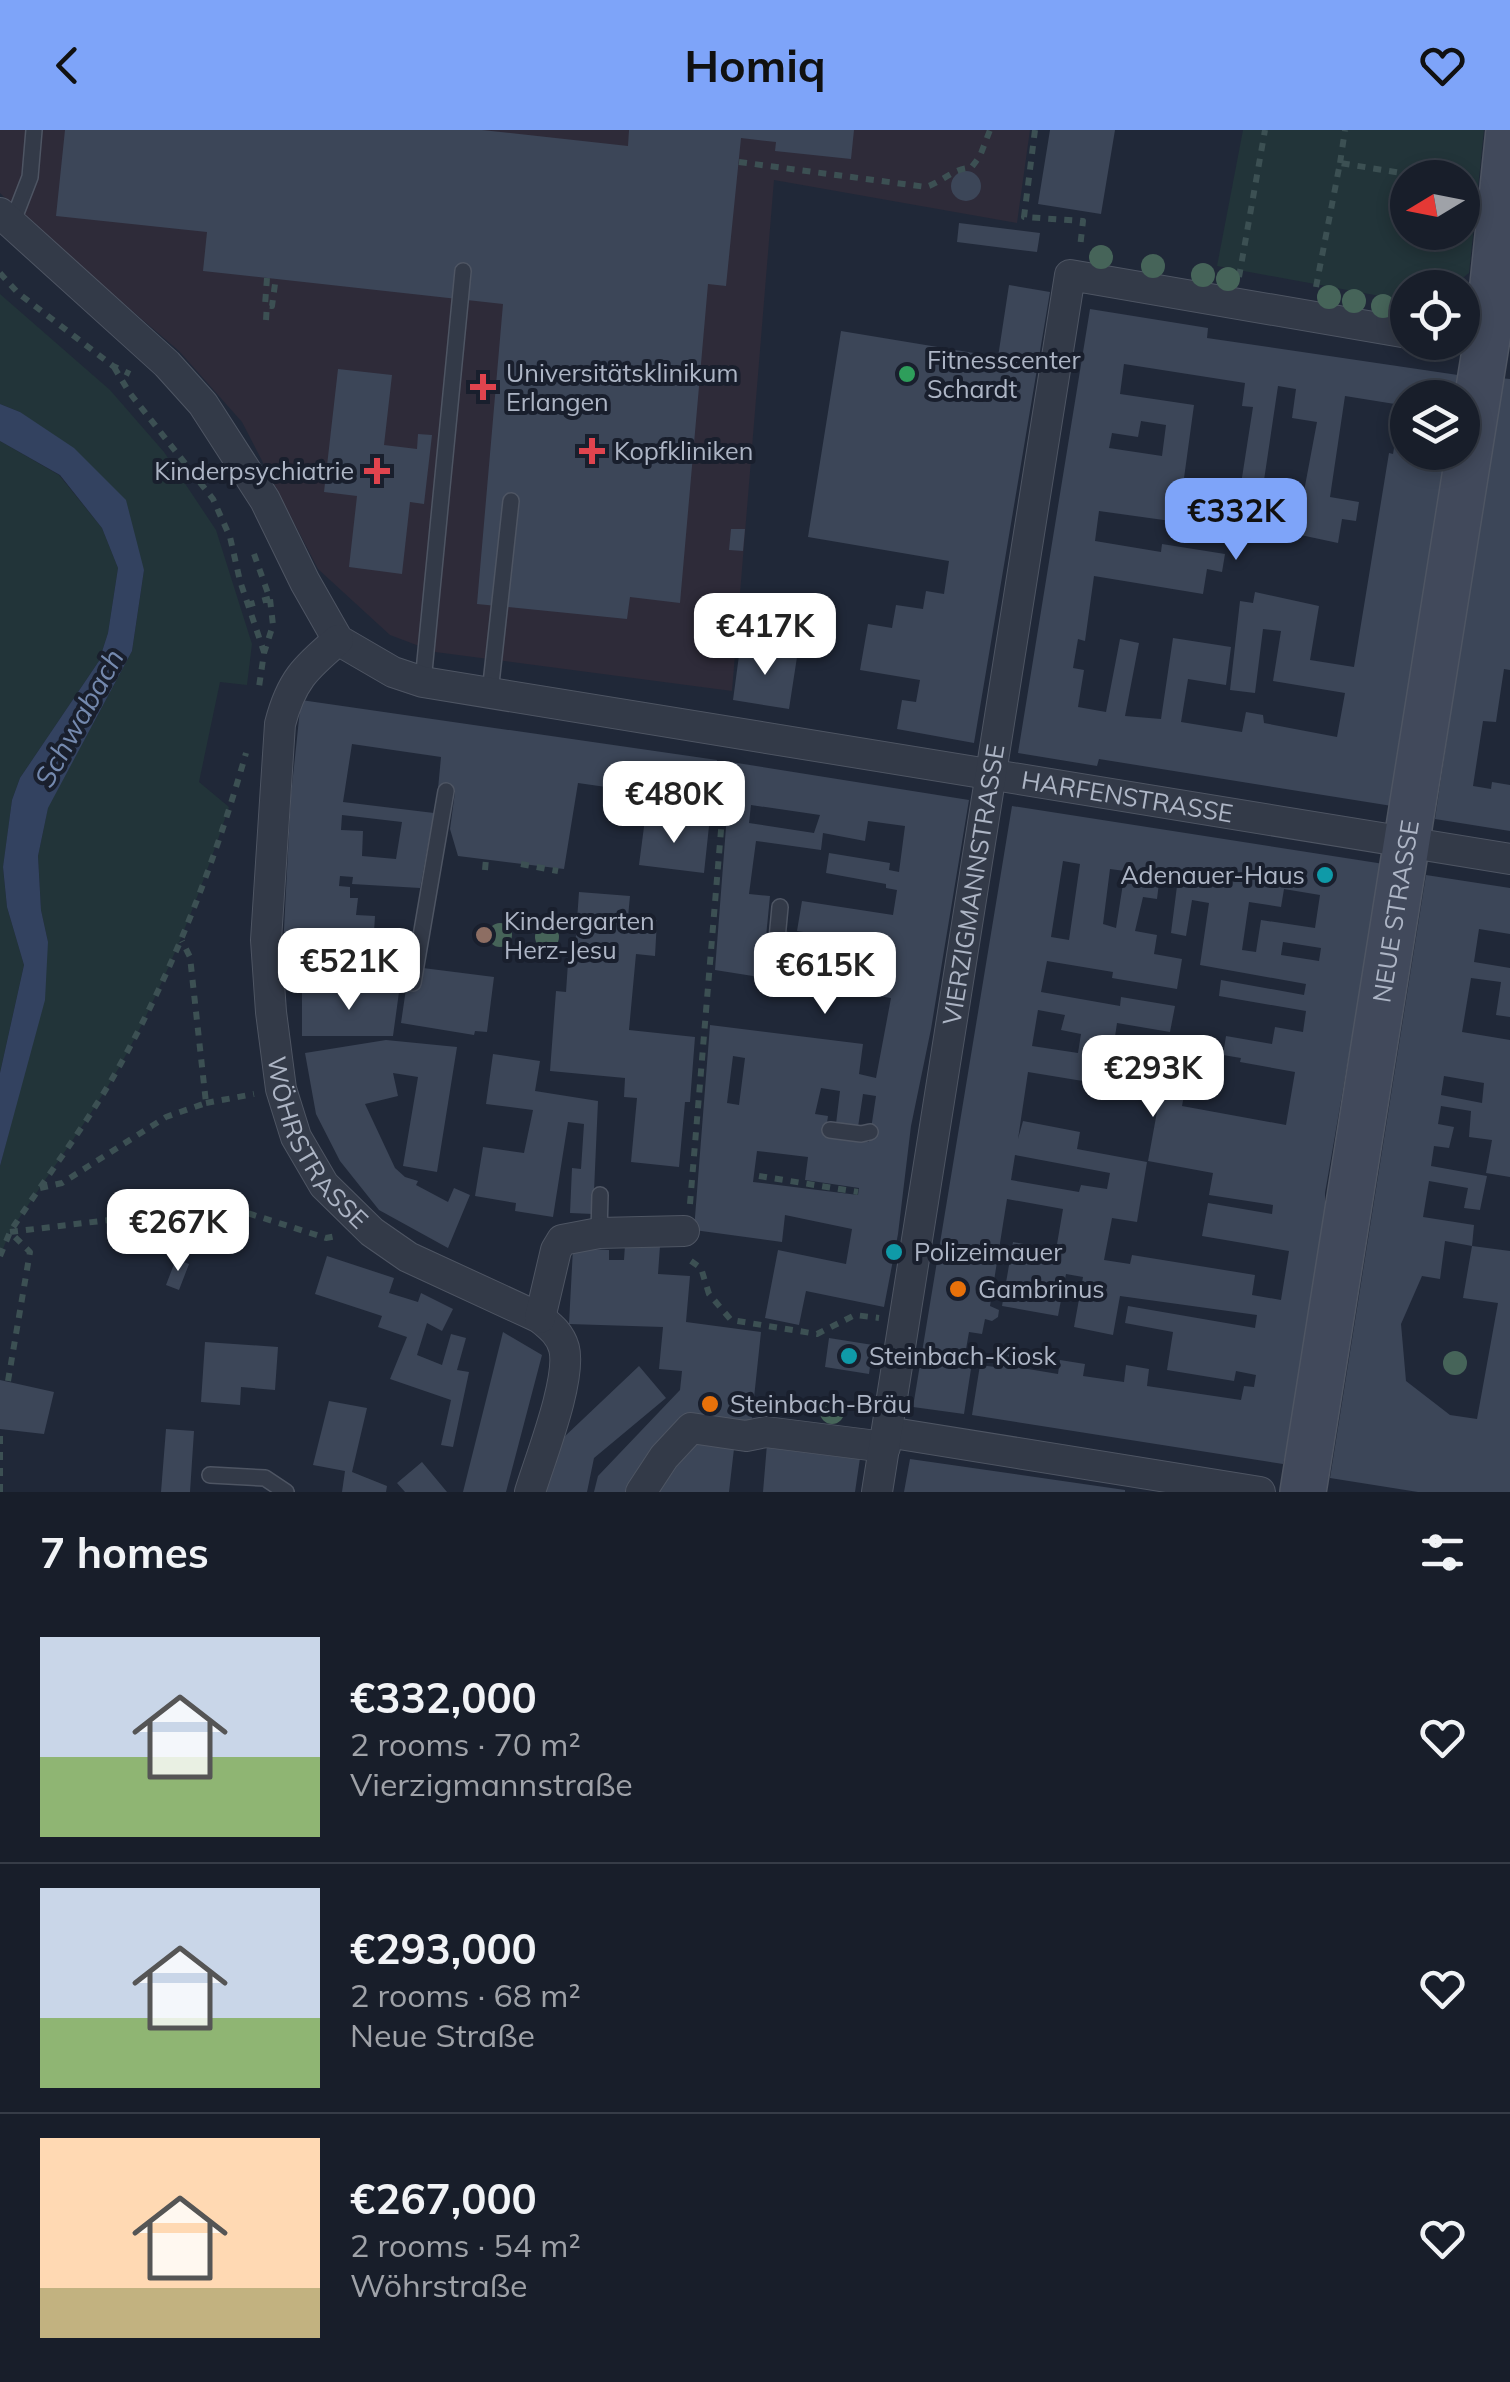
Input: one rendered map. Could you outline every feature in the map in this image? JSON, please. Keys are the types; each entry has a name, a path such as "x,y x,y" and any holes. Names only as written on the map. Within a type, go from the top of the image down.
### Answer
{"street":[{"name":"NEUE STRASSE","path":"1303,1492 1487,332 1509,130"},
{"path":"6,220 167,364 203,404 265,500 338,640"},
{"path":"1075,262 1235,302 1390,329"},
{"name":"VIERZIGMANNSTRASSE","path":"878,1492 1075,262"},
{"name":"HARFENSTRASSE","path":"338,640 393,672 423,682 1510,859"},
{"name":"WÖHRSTRASSE","path":"338,640 303,670 288,695 280,724 266,940 281,1089 296,1138 324,1185 372,1232 408,1257 540,1318"},
{"path":"530,1492 566,1362 558,1334 540,1318 556,1250 562,1240 598,1233 684,1231"},
{"path":"641,1492 664,1457 690,1428 746,1436 766,1432 886,1440 1260,1492"}],"lane":[{"path":"6,220 30,177 34,130"},
{"path":"423,682 464,271"},
{"path":"490,693 512,501"},
{"path":"413,983 446,791"},
{"path":"780,907 777,939 866,954"},
{"path":"830,1130 870,1132"},
{"path":"598,1233 600,1195"},
{"path":"210,1474 265,1478 286,1492"}],"path":[{"path":"739,162 926,187 961,168 971,168 990,130"},
{"path":"1035,130 1024,217 1083,221 1075,262"},
{"path":"1235,302 1265,130"},
{"path":"1310,318 1345,130"},
{"path":"1340,164 1390,172"},
{"path":"0,273 18,293 113,366 137,377"},
{"path":"266,320 268,302 268,284 274,284 272,306 265,305 267,278"},
{"path":"113,366 213,499 230,537 264,652 273,625 270,599 253,550"},
{"path":"247,605 270,599"},
{"path":"729,731 688,1229 684,1231 682,1259 694,1261 701,1268 709,1294 731,1320 817,1334 855,1315 905,1321"},
{"path":"0,1256 10,1232 118,1070 182,940 201,893 246,750"},
{"path":"485,870 486,859"},
{"path":"518,875 520,865 558,871"},
{"path":"529,878 531,867"},
{"path":"182,940 190,957 206,1103"},
{"path":"39,1188 62,1182 166,1117 206,1103 281,1089"},
{"path":"759,1176 858,1192"},
{"path":"10,1232 168,1212 242,1211 326,1238 372,1232"},
{"path":"8,1382 30,1252 10,1232"},
{"path":"0,1429 0,1492"}],"shaded area":[{"name":"Universitätsklinikum Erlangen","path":"0,130 1030,130 1017,223 774,180 732,691 435,652 390,635 318,569 242,422 179,351 0,193"},
{"path":"1243,130 1484,130 1480,168 1480,160 1390,160 1390,250 1471,250 1469,270 1390,270 1390,298 1217,266"},
{"path":"0,294 110,390 164,452 216,530 252,644 247,685 220,682 199,782 229,807 180,939 120,1066 10,1232 0,1256 0,1166 20,1087 48,942 41,910 38,856 48,807 132,651 144,570 20,412 0,404"},
{"path":"0,441 59,475 102,528 118,568 108,633 99,661 20,778 12,800 3,868 7,907 24,965 0,1073"}],"water":[{"name":"Schwabach","path":"0,404 20,412 74,448 126,500 144,570 132,651 48,808 38,856 41,910 48,942 45,1000 0,1166 0,1073 24,965 7,907 3,867 12,800 20,778 99,661 108,633 118,568 102,528 60,475 0,441"}],"building":[{"name":"Kopfkliniken","path":"65,130 482,130 628,146 629,130 854,130 851,159 775,151 776,142 741,138 726,286 708,284 680,603 630,597 627,619 477,604 503,304 203,271 207,232 56,216"},
{"path":"1050,130 1115,130 1101,214 1038,204"},
{"path":"966,171 977,175 981,186 977,197 966,201 955,197 951,186 955,175"},
{"path":"959,223 1040,233 1037,252 957,242"},
{"path":"1009,285 1050,292 974,743 897,729 902,700 916,702 920,680 860,670 868,624 892,628 896,605 923,609 926,591 944,594 949,561 808,537 841,331 998,357"},
{"path":"1090,309 1208,328 1207,338 1458,375 1457,380 1390,380 1390,403 1345,396 1330,497 1359,502 1356,521 1342,519 1338,543 1296,534 1317,422 1292,418 1296,389 1278,386 1263,487 1241,484 1253,407 1242,406 1245,383 1124,364 1120,394 1194,405 1178,522 1099,511 1095,541 1161,552 1162,544 1225,554 1222,572 1207,569 1203,594 1094,576 1085,641 1078,639 1073,668 1084,670 1078,707 1106,712 1120,639 1139,643 1125,716 1161,719 1173,638 1231,647 1226,685 1188,679 1181,722 1242,732 1246,712 1263,715 1264,723 1337,737 1345,693 1273,681 1281,631 1263,629 1255,693 1230,690 1240,601 1253,603 1255,592 1319,606 1310,660 1354,667 1389,453 1390,470 1443,470 1392,806 1099,759 1097,766 1018,753","holes":["1141,421 1166,425 1162,456 1109,448 1112,433 1138,437"]},
{"name":"Kinderpsychiatrie","path":"338,369 392,375 384,445 417,449 418,434 432,435 424,504 410,502 402,574 349,567 357,496 324,492"},
{"path":"1500,378 1510,379 1510,670 1504,669 1496,722 1483,721 1473,786 1491,789 1492,782 1510,785 1510,831 1435,819"},
{"path":"731,529 745,529 743,551 729,550"},
{"path":"740,648 797,657 789,709 733,700"},
{"path":"301,700 717,760 711,802 578,783 564,869 458,856 450,829 455,792 438,789 441,757 352,744 343,802 434,813 420,888 352,884 353,877 340,876 339,886 350,887 350,898 358,898 356,915 375,916 374,932 328,930 328,936 338,937 338,950 328,950 328,969 282,967 291,795","holes":["342,815 402,822 396,859 362,856 363,831 341,830"]},
{"path":"731,762 969,800 911,1126 898,1234 884,1307 806,1291 799,1325 765,1318 778,1250 846,1264 852,1229 785,1215 782,1242 694,1230 710,1025 863,1044 859,1074 876,1078 891,998 715,970","holes":["751,805 820,815 814,833 749,823","868,821 905,826 899,872 889,870 890,863 829,853 826,873 886,884 886,888 897,890 893,915 802,901 797,931 868,942 865,961 765,947 770,896 749,894 756,841 821,850 823,833 865,841","733,1056 745,1058 739,1105 727,1103","821,1088 840,1091 836,1124 858,1127 863,1094 876,1096 869,1142 825,1136 828,1116 815,1114","757,1151 808,1157 805,1180 859,1188 858,1195 753,1182"]},
{"path":"1012,806 1384,864 1369,969 1355,1020 1325,1193 1325,1234 1283,1464 972,1415 980,1365 995,1367 1002,1351 1025,1355 1022,1368 1058,1374 1060,1360 1085,1364 1083,1376 1124,1382 1126,1365 1149,1369 1147,1386 1241,1400 1244,1386 1254,1387 1256,1375 1236,1371 1234,1381 1167,1370 1173,1332 1125,1323 1128,1306 1255,1328 1257,1315 1120,1296 1113,1335 1074,1327 1083,1277 1066,1274 1058,1316 1002,1306 1013,1242 1056,1250 1063,1209 1007,1199 990,1306 999,1310 998,1317 992,1321 985,1319 982,1334 969,1332 965,1355 973,1356 964,1414 913,1407","holes":["1063,861 1080,864 1069,940 1051,937","1110,869 1125,871 1116,928 1103,924","1159,883 1177,886 1171,933 1186,936 1192,900 1209,903 1200,965 1306,984 1304,995 1221,980 1219,996 1306,1011 1303,1032 1275,1027 1272,1044 1226,1036 1223,1055 1295,1072 1286,1125 1182,1106 1189,1069 1125,1057 1124,1066 1111,1064 1117,1023 1170,1032 1175,1006 1121,997 1120,1006 1041,992 1047,961 1113,972 1112,978 1177,989 1182,959 1154,954 1157,935 1135,931 1143,897 1157,899","1284,889 1320,895 1315,928 1261,920 1256,952 1242,950 1249,902 1281,907","1283,942 1321,948 1319,961 1281,955","1038,1010 1065,1015 1061,1030 1081,1034 1078,1053 1032,1046","1028,1072 1161,1090 1148,1161 1213,1173 1209,1195 1273,1205 1272,1214 1208,1203 1202,1236 1289,1251 1281,1300 1252,1295 1255,1275 1132,1255 1130,1264 1104,1260 1112,1218 1137,1222 1147,1162 1077,1149 1080,1132 1023,1121 1018,1139","1015,1155 1110,1173 1107,1189 1081,1185 1079,1192 1011,1180"]},
{"path":"645,819 709,826 704,873 639,865"},
{"path":"1426,875 1510,888 1510,934 1479,929 1474,962 1510,968 1510,1017 1496,1015 1501,982 1471,978 1462,1032 1510,1040 1510,1177 1486,1173 1492,1140 1469,1137 1471,1111 1441,1106 1438,1124 1454,1127 1449,1148 1434,1146 1431,1166 1487,1176 1480,1210 1464,1208 1468,1188 1429,1181 1423,1217 1474,1225 1472,1246 1510,1251 1510,1492 1418,1492 1330,1478","holes":["1444,1076 1484,1083 1482,1103 1441,1095","1445,1241 1472,1246 1463,1298 1498,1303 1477,1419 1450,1415 1406,1381 1401,1324 1422,1276 1440,1279"]},
{"path":"579,892 630,896 628,917 657,920 655,956 636,954 629,1030 695,1037 679,1167 631,1162 637,1098 624,1097 625,1078 550,1071 556,991 566,992 569,948 575,949"},
{"path":"387,947 408,949 405,981 384,979"},
{"path":"423,968 494,977 487,1032 475,1031 474,1035 401,1023 407,982"},
{"path":"302,989 399,992 393,1036 302,1036"},
{"path":"386,1040 457,1047 437,1172 403,1166 418,1077 393,1073 398,1096 365,1104 395,1168 405,1177 418,1181 416,1185 448,1202 454,1188 470,1195 448,1248 379,1210 340,1161 316,1114 305,1053"},
{"path":"493,1054 540,1061 535,1091 598,1101 593,1214 570,1213 572,1168 581,1169 584,1124 568,1122 553,1217 515,1211 516,1203 475,1196 483,1147 524,1153 533,1110 486,1104"},
{"path":"625,1245 660,1246 658,1274 690,1276 686,1322 761,1332 751,1426 689,1417 637,1492 594,1492 598,1476 680,1390 682,1371 659,1369 663,1327 569,1324 573,1248 609,1250 609,1260 624,1260"},
{"path":"327,1256 394,1278 389,1293 418,1302 421,1293 453,1309 442,1331 427,1323 417,1355 442,1365 451,1334 466,1338 457,1370 469,1372 453,1447 441,1445 451,1400 390,1379 407,1337 378,1327 382,1316 315,1294"},
{"path":"176,1259 189,1264 179,1290 166,1285"},
{"path":"503,1332 542,1355 506,1492 463,1492"},
{"name":"Steinbach-Kiosk","path":"829,1338 873,1345 869,1374 825,1367"},
{"path":"205,1342 278,1347 275,1390 241,1387 240,1405 201,1402"},
{"path":"639,1366 666,1398 594,1458 587,1492 544,1492 563,1438"},
{"path":"0,1380 54,1392 44,1434 0,1429"},
{"path":"329,1401 367,1408 352,1472 387,1486 386,1492 342,1492 345,1471 313,1465"},
{"path":"166,1429 194,1431 190,1492 161,1492"},
{"path":"693,1433 735,1440 729,1492 649,1492"},
{"path":"767,1444 860,1458 855,1492 763,1492"},
{"path":"910,1459 1125,1490 1125,1492 904,1492"},
{"path":"422,1462 447,1492 405,1492 397,1483"}],"place":[{"name":"Fitnesscenter Schardt","path":"907,374"},
{"name":"Universitätsklinikum Erlangen","path":"483,387"},
{"name":"Kopfkliniken","path":"592,451"},
{"name":"Kinderpsychiatrie","path":"377,471"},
{"name":"Adenauer-Haus","path":"1325,875"},
{"name":"Kindergarten Herz-Jesu","path":"484,935"},
{"name":"Polizeimauer","path":"894,1252"},
{"name":"Gambrinus","path":"958,1289"},
{"name":"Steinbach-Kiosk","path":"849,1356"},
{"name":"Steinbach-Bräu","path":"710,1404"}]}
